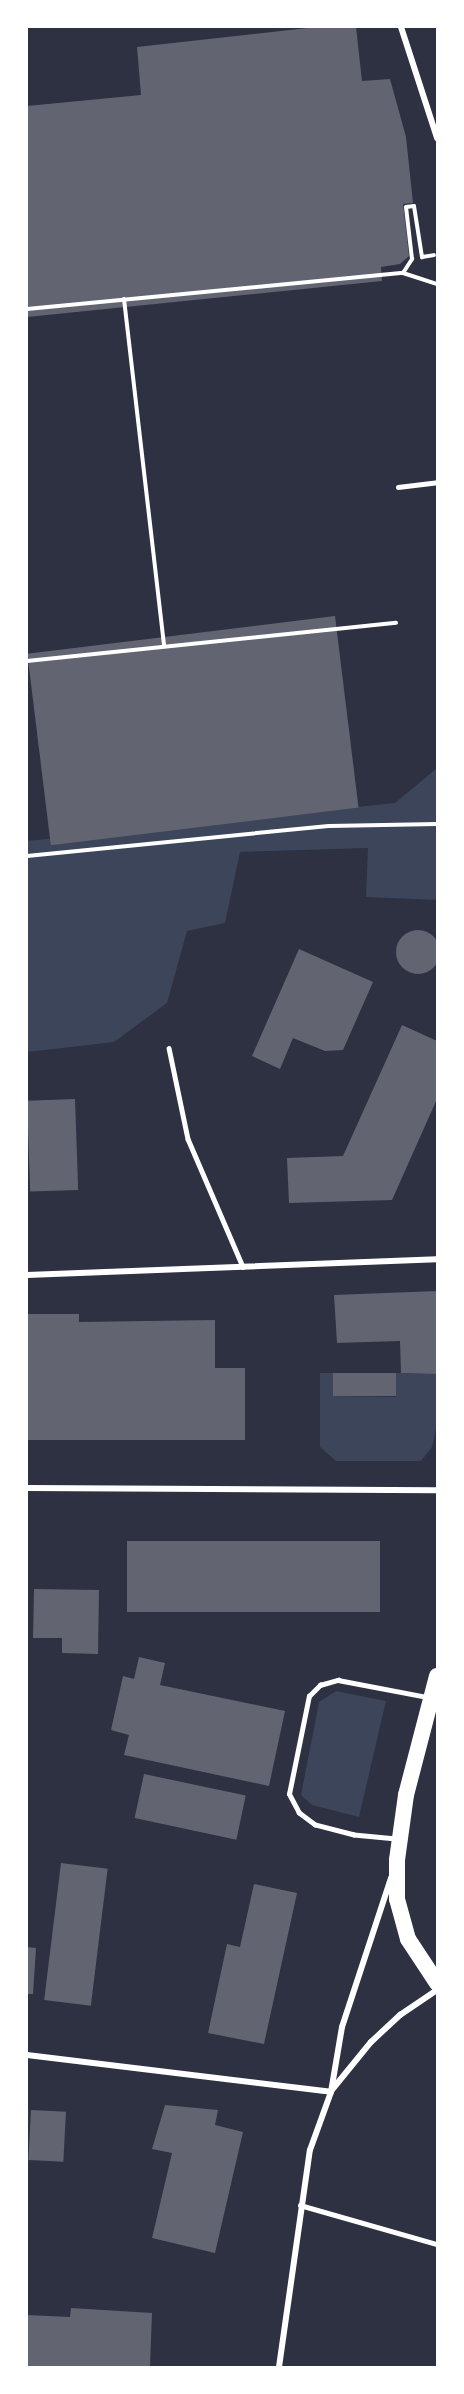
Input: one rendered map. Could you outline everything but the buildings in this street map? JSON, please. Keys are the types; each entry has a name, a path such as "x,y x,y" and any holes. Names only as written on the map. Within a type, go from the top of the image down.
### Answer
{"highway":[{"path":"437,1676 399,1839 397,1860 398,1899 408,1939 437,1983"}],"street":[{"path":"401,27 437,138"},
{"path":"27,1275 437,1259"},
{"path":"27,1488 437,1490"},
{"path":"279,2367 300,2205 310,2150 331,2092 342,2027 397,1860"},
{"path":"331,2092 371,2042 400,2015 437,1990"},
{"path":"27,2055 331,2092"}],"lane":[{"path":"398,487 437,482"},
{"path":"169,1048 188,1139 243,1267"},
{"path":"399,1839 354,1835 315,1825 299,1813 289,1794 309,1696 320,1685 338,1680 432,1697"},
{"path":"300,2205 437,2244"}],"path":[{"path":"403,273 412,259 406,207 414,206 422,257 434,255"},
{"path":"27,309 403,273 437,284"},
{"path":"124,299 164,646"},
{"path":"27,661 396,623"},
{"path":"27,856 329,826 437,824"}],"shaded area":[{"path":"437,768 437,900 366,897 368,848 240,852 225,923 187,931 167,1003 114,1042 27,1052 27,841 395,803"},
{"path":"320,1373 333,1373 333,1396 396,1397 396,1373 437,1374 437,1424 432,1447 421,1461 336,1461 320,1447"},
{"path":"336,1691 386,1701 359,1817 312,1805 301,1795 319,1702"}]}
